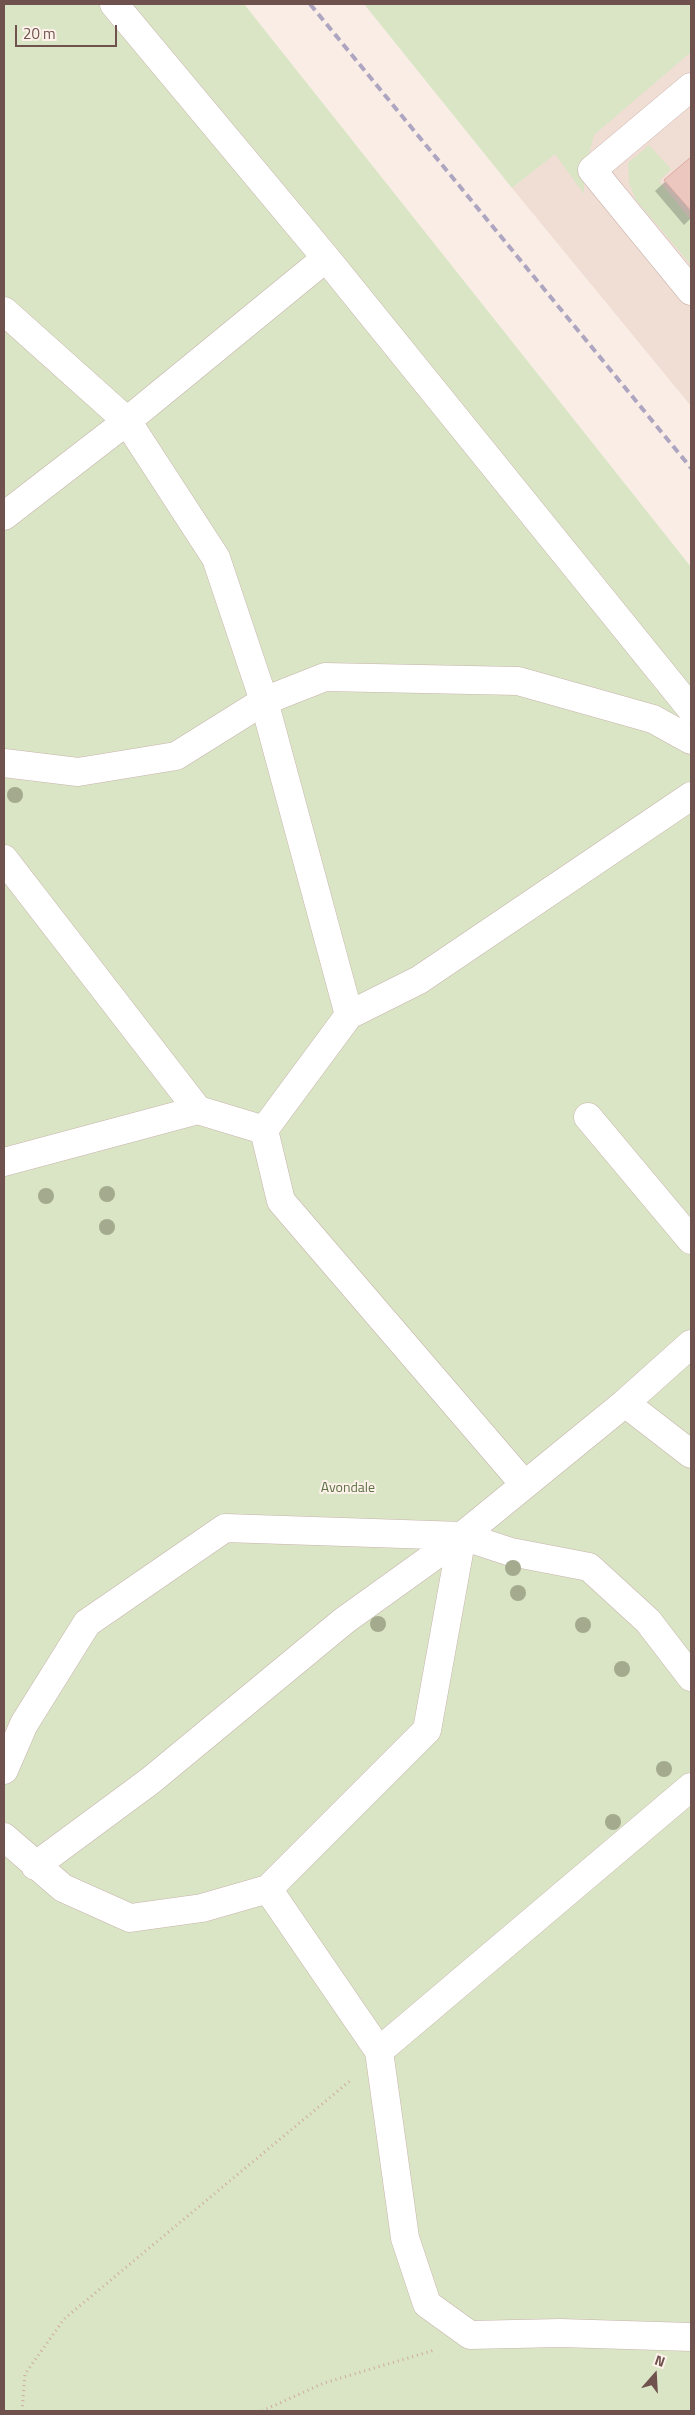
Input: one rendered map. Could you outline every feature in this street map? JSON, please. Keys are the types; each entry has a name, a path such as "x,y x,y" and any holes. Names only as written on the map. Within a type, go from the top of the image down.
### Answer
{"lane":[{"path":"114,4 326,258 691,709"},
{"path":"691,87 592,170 691,291"},
{"path":"4,516 127,421 326,258"},
{"path":"4,311 127,421 216,558 264,700 349,1015"},
{"path":"4,763 78,772 176,756 264,700 325,677 518,681 653,719 691,740"},
{"path":"264,1130 349,1015 419,980 691,796"},
{"path":"4,859 198,1110"},
{"path":"4,1162 198,1110 264,1130"},
{"path":"588,1117 691,1240"},
{"path":"264,1130 282,1201 524,1484"},
{"path":"35,1866 150,1782 345,1620 462,1536 625,1403 691,1344"},
{"path":"625,1403 691,1454"},
{"path":"4,1770 24,1724 87,1623 225,1528 462,1536 511,1552 589,1567 648,1621 691,1677"},
{"path":"4,1837 35,1866 63,1888 130,1918 202,1908 268,1888 427,1730 462,1536"},
{"path":"379,2051 691,1786"},
{"path":"268,1888 379,2051 405,2238 427,2304 470,2335 560,2333 691,2337"}],"path":[{"path":"22,2411 25,2374 64,2319 342,2090 379,2051"},
{"path":"262,2411 324,2383 436,2350 470,2335"}],"shaded area":[{"path":"691,45 691,406 512,188"}],"green space":[{"name":"Avondale","path":"4,4 244,4 691,567 691,2411 4,2411"},
{"path":"364,4 691,4 691,52 594,135 584,171 584,194 555,154 512,188"},
{"path":"649,145 671,169 659,181 691,220 691,265 636,200 629,183 628,163"}],"building":[{"path":"691,157 691,211 664,180"}],"railway":[{"path":"310,4 691,468"}]}
